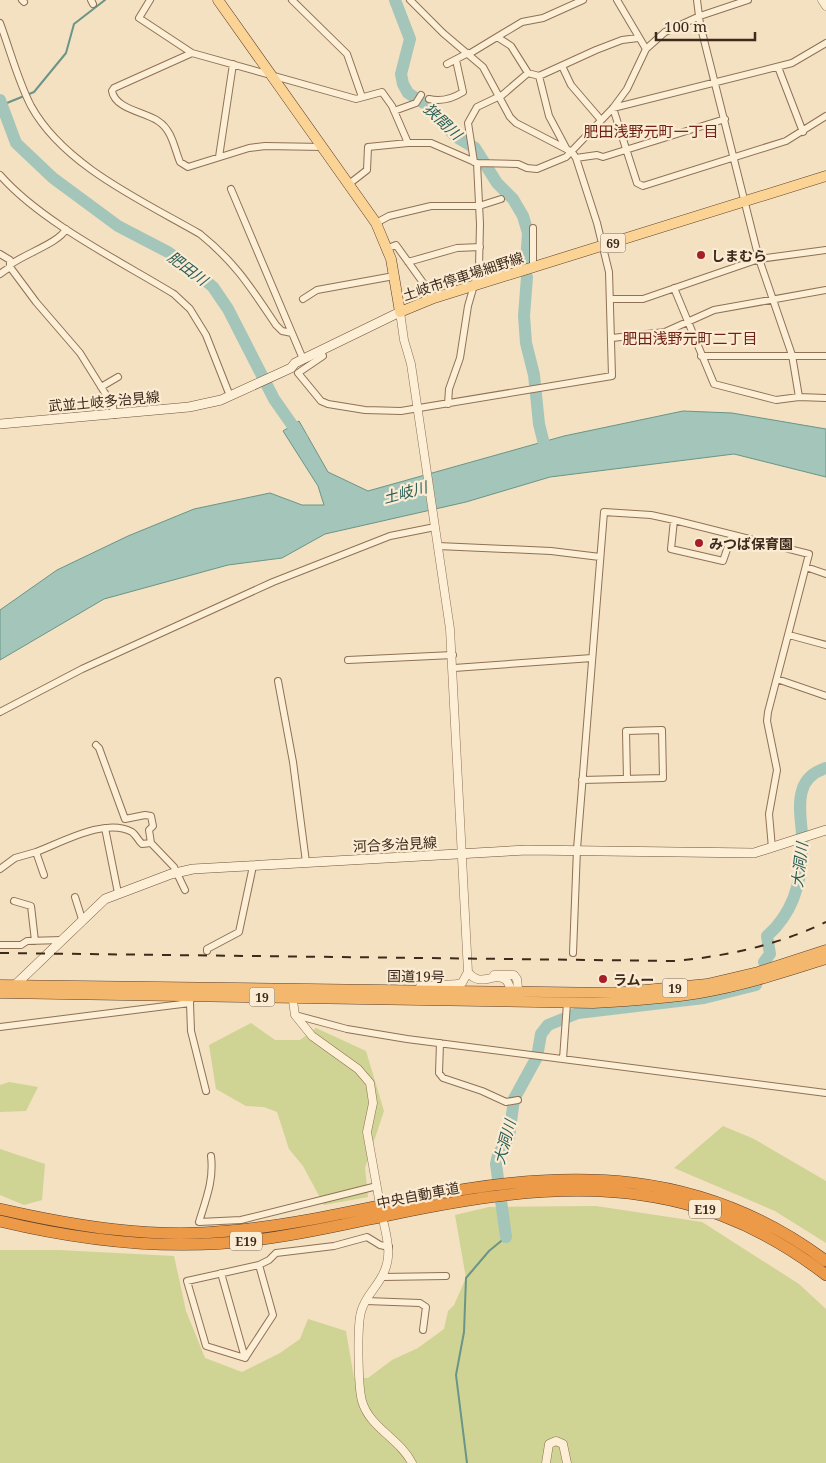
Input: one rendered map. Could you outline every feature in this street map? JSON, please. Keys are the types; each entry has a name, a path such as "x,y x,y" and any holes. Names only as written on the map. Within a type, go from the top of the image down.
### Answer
{"highway":[{"name":"国道19号","path":"292,993 516,995 614,993 688,987 758,972 826,950"},
{"name":"国道19号","path":"2,992 191,995 401,990 516,995 567,1002 643,1000 700,993 757,980 826,959"},
{"name":"国道19号","path":"2,992 16,986 191,995"},
{"name":"中央自動車道","path":"0,1209 101,1228 172,1233 226,1232 490,1191 569,1184 630,1182 689,1192 726,1205 765,1222 826,1261"},
{"name":"中央自動車道","path":"569,1184 658,1197 713,1212 784,1245 826,1274"},
{"name":"中央自動車道","path":"0,1221 62,1235 102,1240 187,1245 221,1244 322,1230 490,1191"}],"main road":[{"name":"土岐市停車場細野線","path":"218,0 376,223 388,248 400,312 434,298 826,176"},
{"name":"武並土岐多治見線","path":"0,424 180,408 210,402 400,312"},
{"name":"河合多治見線","path":"16,986 82,919 105,899 177,872 193,869 306,862 577,849 754,853 826,830"}],"street":[{"path":"150,0 139,18 192,53 348,97 362,97 382,92 387,95 408,143"},
{"path":"292,0 347,54 362,97"},
{"path":"321,351 323,356 319,361 298,373 321,401 365,410 401,411 417,409 552,384 612,376 609,272 603,246 574,155 566,148 516,123 510,117 483,67 436,27 410,0"},
{"path":"447,64 469,54 522,22 543,18 583,0"},
{"path":"617,0 646,49"},
{"path":"697,0 700,24 735,157 759,259 792,355 799,397"},
{"path":"574,155 600,120 627,89 646,49 665,32 700,16 748,0"},
{"path":"822,0 826,6"},
{"path":"0,24 30,104 55,137 89,169 200,234 217,247 242,273 282,331 292,333"},
{"path":"497,37 510,46 528,72 539,76 622,40 638,38"},
{"path":"612,108 778,68 805,57 826,43"},
{"path":"192,53 114,88 113,95 123,104 158,121 165,127 184,165 195,166 219,156 265,146 323,147"},
{"path":"429,99 438,101 453,98 463,92 456,60"},
{"path":"219,156 233,64"},
{"path":"562,66 571,86 600,120"},
{"path":"778,68 803,132"},
{"path":"448,404 449,389 460,358 468,306 476,286 480,247 480,163 471,150 468,123 477,107 500,96 528,72"},
{"path":"539,76 549,116 566,148"},
{"path":"394,111 416,103 421,94"},
{"path":"612,108 637,183 643,186 786,141 826,116"},
{"path":"349,184 367,170 368,147 431,143 480,163 518,164 527,168 537,168 574,155 597,154 603,157 725,119"},
{"path":"0,175 16,191 66,229 174,294 190,309 206,335 232,391"},
{"path":"231,189 292,333 294,363"},
{"path":"376,223 389,216 431,206 479,206 501,199"},
{"path":"533,228 533,268"},
{"path":"0,274 27,254 61,236 66,229"},
{"path":"388,248 396,245 434,298"},
{"path":"408,262 457,248 480,247"},
{"path":"611,299 643,299 759,259 826,250"},
{"path":"0,254 10,260 10,266 36,302 80,353 113,406 114,414"},
{"path":"303,299 317,290 394,276"},
{"path":"674,288 686,322 714,384 776,400 799,397 826,398"},
{"path":"612,338 665,332 714,310 826,290"},
{"path":"400,312 404,340 411,364 453,656 468,960 468,972 462,982 401,990"},
{"path":"701,356 826,356"},
{"path":"101,387 118,378"},
{"path":"573,953 577,849 604,512 651,515 809,554 767,721 777,770 770,814 772,848"},
{"path":"674,520 670,549 724,561 732,535"},
{"path":"0,712 91,665 273,582 390,536 435,528"},
{"path":"438,546 551,551 600,557"},
{"path":"806,567 826,574"},
{"path":"789,635 826,645"},
{"path":"348,660 453,656"},
{"path":"454,668 592,658"},
{"path":"777,679 826,696"},
{"path":"278,681 293,762 306,862"},
{"path":"582,780 627,779 663,778 662,730 626,732 627,779"},
{"path":"96,745 99,748 125,819 145,815 151,816 153,826 149,830 151,843 177,872 185,890"},
{"path":"0,868 15,858 36,852 66,839 105,828 130,831 142,844 151,843"},
{"path":"105,828 118,893"},
{"path":"36,852 44,875"},
{"path":"207,951 207,949 239,932 253,866"},
{"path":"76,897 82,919"},
{"path":"14,901 31,906 35,941"},
{"path":"0,945 21,945 27,941 62,940"},
{"path":"468,960 477,974 514,975 517,979 516,995"},
{"path":"468,972 475,978 482,980 503,979 507,981 516,995"},
{"path":"292,993 295,1016 312,1036 358,1068 370,1083 373,1103 367,1132 379,1199"},
{"path":"0,1026 191,995 191,1031 206,1091"},
{"path":"563,1059 567,1002"},
{"path":"295,1016 347,1028 440,1043 826,1093"},
{"path":"440,1043 439,1073 443,1078 482,1091 506,1102 514,1101"},
{"path":"211,1156 213,1172 211,1184 199,1222 241,1220 377,1186"},
{"path":"384,1224 389,1247 388,1259 382,1277 361,1312 361,1400 372,1420 406,1452 412,1463"},
{"path":"245,1358 206,1346 187,1281 259,1265 269,1260 276,1253 334,1246 367,1237 380,1245 389,1247"},
{"path":"245,1358 273,1315 259,1265"},
{"path":"222,1273 245,1358"},
{"path":"382,1277 446,1276"},
{"path":"366,1301 420,1303 426,1307 423,1330"},
{"path":"546,1463 549,1444 556,1441 562,1444 567,1463"}],"green space":[{"path":"251,1023 275,1040 300,1040 316,1028 366,1051 384,1111 365,1168 368,1197 324,1205 303,1166 289,1149 277,1112 264,1107 246,1106 216,1089 209,1045"},
{"path":"9,1082 38,1087 26,1111 0,1112 0,1085"},
{"path":"723,1126 754,1139 826,1181 826,1243 775,1211 674,1168"},
{"path":"0,1149 45,1164 42,1200 24,1205 0,1195"},
{"path":"596,1206 702,1222 799,1284 826,1309 826,1463 0,1463 0,1250 59,1250 174,1256 186,1311 205,1358 242,1372 280,1353 300,1339 308,1319 346,1331 354,1378 368,1378 392,1360 418,1348 444,1329 448,1311 454,1305 466,1278 455,1215 489,1207"}],"water":[{"name":"土岐川","path":"683,411 732,413 826,429 826,477 734,454 550,477 466,502 325,534 282,558 228,565 104,599 0,660 0,610 57,570 128,536 194,509 270,493 302,505 324,505 318,486 283,431 299,421 328,472 368,491 564,436"}],"waterway":[{"path":"2,105 34,92 66,53 74,24 105,0"},
{"name":"狭間川","path":"395,0 410,39 401,74 403,84 408,93 430,107 455,136 475,148 497,183 513,199 523,216 528,233 526,263"},
{"name":"肥田川","path":"0,100 16,143 53,178 118,226 168,252 213,287 228,309 274,399 302,439"},
{"name":"狭間川","path":"527,277 524,316 526,343 534,375 539,424 546,452"},
{"name":"大洞川","path":"764,962 770,954 767,936 777,926 792,902 800,876 802,862 800,807 802,791 805,783 811,776 826,768"},
{"name":"大洞川","path":"506,1237 496,1164 498,1155 509,1137 514,1099 537,1057 541,1034 548,1025 578,1013 704,998 756,985"},
{"name":"大洞川","path":"467,1463 456,1375 464,1332 466,1278 489,1251 506,1237"}],"railway":[{"path":"0,953 675,961 733,953 790,937 826,922"}],"place":[{"name":"しまむら","path":"701,255"},
{"name":"みつば保育園","path":"699,543"},
{"name":"ラムー","path":"603,979"}],"district":[{"name":"肥田浅野元町一丁目","path":"651,131"},
{"name":"肥田浅野元町二丁目","path":"690,338"}]}
